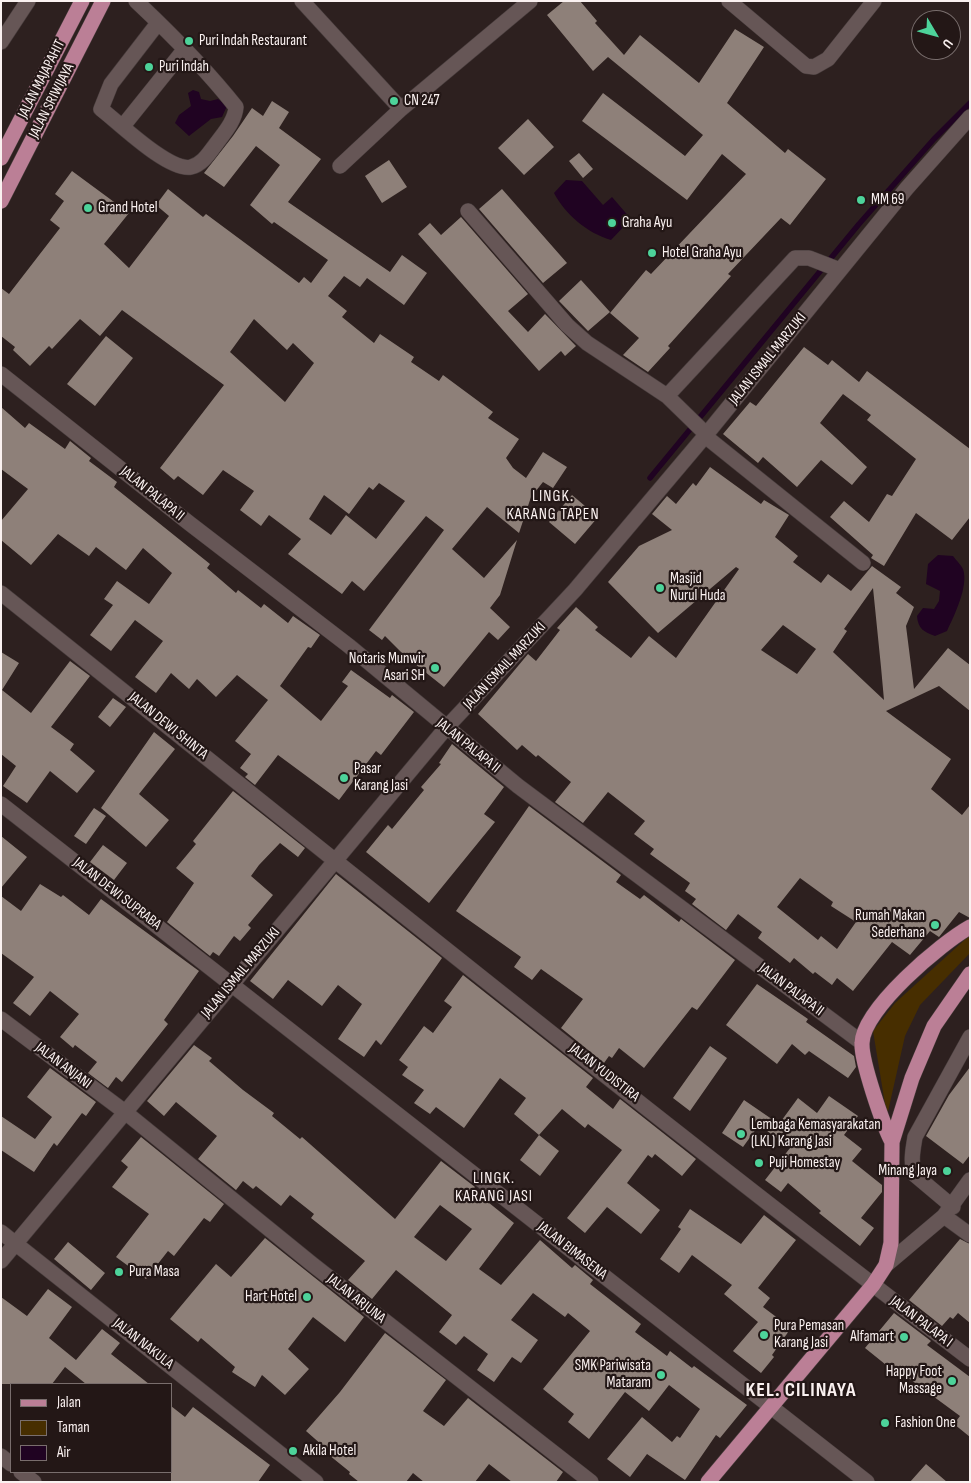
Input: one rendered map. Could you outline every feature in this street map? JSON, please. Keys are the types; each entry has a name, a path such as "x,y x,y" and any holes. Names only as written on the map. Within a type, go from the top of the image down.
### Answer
{"main road":[{"name":"JALAN MAJAPAHIT","path":"1,158 82,1"},
{"name":"JALAN SRIWIJAYA","path":"1,201 103,1"},
{"path":"892,1142 884,1127 861,1042 880,1007 904,980 933,954 970,927"},
{"path":"708,1482 873,1285 886,1265 891,1243 892,1142 925,1043 934,1026 970,974"}],"street":[{"path":"1,42 28,1"},
{"path":"136,1 158,23 184,50 236,107 228,128 205,159 191,167 182,167 167,161 101,109 111,84 158,23"},
{"path":"302,1 401,109"},
{"path":"340,166 401,109 530,1"},
{"path":"729,1 806,66 814,67 828,59 874,1"},
{"path":"123,126 184,50"},
{"name":"JALAN ISMAIL MARZUKI","path":"1,1261 446,728 575,590 835,268 970,117"},
{"path":"468,211 568,325 587,343 667,396 703,432 863,563"},
{"path":"667,396 795,258 810,258 835,268"},
{"name":"JALAN PALAPA II","path":"1,374 189,523 350,646 446,728 518,786 861,1042"},
{"name":"JALAN DEWI SHINTA","path":"1,592 336,860"},
{"name":"JALAN DEWI SUPRABA","path":"1,804 232,985"},
{"name":"JALAN YUDISTIRA","path":"336,860 873,1285"},
{"name":"JALAN BIMASENA","path":"232,985 867,1482"},
{"name":"JALAN ANJANI","path":"1,1019 125,1112"},
{"path":"970,1037 915,1137 912,1153 912,1168 915,1175 970,1235"},
{"name":"JALAN ARJUNA","path":"125,1112 312,1264 591,1482"},
{"path":"886,1265 949,1212 970,1180"},
{"name":"JALAN NAKULA","path":"1,1232 316,1482"},
{"name":"JALAN PALAPA I","path":"873,1285 970,1358"},
{"path":"22,1473 34,1482"}],"green space":[{"path":"970,935 970,953 920,1005 905,1036 887,1116 873,1031 895,1003"}],"water":[{"path":"193,90 199,92 201,99 210,101 218,99 227,106 222,117 211,119 189,136 175,123 179,115 191,106 188,93"},
{"path":"566,180 582,181 603,205 612,197 631,219 611,240 585,228 564,208 554,193"},
{"path":"938,555 953,556 963,569 964,584 960,601 947,631 935,636 922,629 917,616 923,608 934,609 939,601 940,591 926,584 928,564"}],"building":[{"path":"564,1 580,1 597,21 595,23 624,55 640,35 699,83 735,29 764,47 727,103 785,153 788,149 826,179 790,225 781,218 728,274 731,276 668,346 670,348 648,372 623,355 639,338 610,313 646,270 651,274 746,174 722,154 687,200 582,121 603,93 685,156 703,135 608,57 593,71 547,15"},
{"path":"272,101 289,112 279,128 321,159 288,202 390,272 402,255 427,273 404,305 367,278 360,287 344,276 328,296 347,311 342,317 374,343 380,334 414,357 411,362 439,381 443,375 493,412 488,418 519,439 506,458 513,468 526,478 543,452 567,467 553,488 543,482 531,497 519,533 487,507 452,549 484,578 517,540 500,595 490,608 510,627 498,640 489,632 444,687 405,656 385,636 382,640 369,630 444,530 426,516 364,591 352,581 342,594 288,554 301,539 269,515 261,526 240,510 254,491 223,470 203,495 178,476 174,480 160,468 224,385 122,310 100,336 80,319 52,349 49,346 30,366 13,350 15,347 1,336 1,288 9,294 60,228 50,220 64,201 55,194 72,171 129,213 104,244 129,268 169,216 156,205 168,189 203,217 206,214 299,283 304,277 311,283 328,260 274,222 272,224 250,205 280,165 256,146 224,187 204,173 252,108 263,116","holes":["254,319 287,350 293,343 314,363 285,402 230,352","379,483 405,501 376,539 346,515 331,535 309,519 324,495 349,514 369,487 373,490"]},
{"path":"528,119 554,147 524,175 498,148"},
{"path":"579,153 593,169 583,178 569,161"},
{"path":"389,160 407,187 382,203 365,176"},
{"path":"502,189 567,263 543,283 479,209"},
{"path":"461,217 528,294 508,311 528,332 545,314 576,346 565,356 561,351 539,371 418,234 430,223 441,235"},
{"path":"581,280 610,312 588,331 559,301"},
{"path":"106,336 133,358 95,406 67,384"},
{"path":"804,347 828,365 832,360 859,382 867,371 970,449 970,517 952,540 916,513 884,566 871,558 873,555 830,517 844,501 869,522 887,494 892,496 916,459 867,420 871,415 843,394 820,423 867,467 852,485 821,460 797,487 763,457 758,463 723,434 750,402 756,406"},
{"path":"1,407 25,428 29,423 65,449 70,441 91,458 89,461 117,482 114,487 210,564 207,568 236,593 238,590 261,608 264,604 288,623 293,616 320,635 311,648 308,647 280,686 321,721 348,686 342,682 351,670 390,698 392,695 414,712 381,755 376,751 339,800 278,755 255,785 245,777 248,774 240,768 251,754 235,741 268,700 237,675 216,697 197,679 189,689 171,673 156,693 135,677 163,641 135,620 111,651 90,635 113,605 104,599 117,581 149,604 172,573 143,548 126,570 96,547 89,556 58,534 31,565 1,540 1,521 28,489 1,469"},
{"path":"710,467 761,504 764,500 789,515 775,537 798,556 793,562 821,583 828,574 851,591 872,566 901,587 896,593 914,607 906,626 914,689 948,648 970,665 970,711 939,686 886,711 951,759 931,789 962,815 970,805 970,918 959,912 939,937 930,931 910,955 892,942 853,991 837,978 832,985 815,972 813,974 794,958 790,963 758,938 762,932 738,914 726,930 692,904 696,899 685,891 690,883 650,854 654,849 634,834 645,821 608,792 583,823 555,802 571,782 538,755 536,757 522,745 517,750 478,714 528,654 536,661 560,630 557,628 576,607 598,627 595,630 631,658 649,636 676,658 739,569 736,567 658,633 608,582 639,546 672,530 652,514 667,496 676,504 693,483 696,486","holes":["873,588 881,667 884,700 833,652 847,631 844,629","783,625 816,649 797,674 761,650","800,878 833,902 831,906 856,922 837,949 821,936 818,940 777,907"]},
{"path":"572,495 598,517 575,544 549,522"},
{"path":"1,652 19,663 2,690 31,713 70,661 90,676 51,727 74,744 70,750 95,771 77,793 50,771 27,803 3,786 16,766 1,754"},
{"path":"113,698 126,707 110,727 98,717"},
{"path":"154,732 175,749 139,794 169,820 146,847 101,808"},
{"path":"452,744 504,787 484,814 495,822 429,903 366,852 388,825 392,829 424,790 421,787 441,764 439,763"},
{"path":"233,791 305,848 298,857 280,843 259,865 251,876 273,895 248,925 251,928 240,941 234,936 219,956 213,952 210,956 167,922 194,883 176,868 196,844 193,841"},
{"path":"529,806 621,875 616,882 640,899 644,895 679,922 681,919 735,960 697,1010 692,1007 644,1068 619,1048 612,1058 609,1056 604,1063 561,1028 583,999 541,969 532,980 514,967 521,957 456,911"},
{"path":"94,808 106,816 86,844 74,836"},
{"path":"1,836 27,857 1,888"},
{"path":"103,845 127,863 114,880 90,862"},
{"path":"336,874 442,958 381,1045 376,1040 364,1057 338,1039 362,1004 338,985 322,1006 288,980 273,999 250,981"},
{"path":"40,884 61,897 63,895 89,915 101,899 199,971 164,1020 168,1024 122,1082 116,1077 108,1088 88,1073 97,1062 75,1045 73,1048 60,1037 79,1014 50,991 30,1016 13,1003 34,977 1,953 1,896 21,911"},
{"path":"463,975 593,1078 586,1087 613,1109 620,1099 696,1159 682,1176 655,1154 652,1158 648,1155 627,1183 660,1210 641,1234 607,1207 585,1233 567,1218 622,1150 588,1124 585,1128 562,1109 539,1135 514,1114 526,1098 500,1078 464,1128 436,1107 430,1114 414,1103 424,1090 402,1075 408,1067 399,1060 424,1026 433,1033 452,1007 444,1001"},
{"path":"757,984 808,1019 806,1022 854,1056 856,1067 848,1078 809,1051 805,1055 792,1044 777,1064 726,1025"},
{"path":"194,1045 212,1058 209,1061 243,1090 274,1113 272,1116 300,1139 302,1137 395,1219 441,1161 475,1187 473,1190 514,1223 479,1269 501,1285 540,1240 572,1268 575,1265 593,1280 590,1284 641,1324 635,1332 667,1356 670,1351 692,1368 694,1366 747,1405 720,1438 716,1435 685,1480 647,1454 630,1477 607,1459 642,1417 672,1442 677,1436 680,1438 700,1409 669,1385 649,1411 625,1392 589,1439 568,1422 574,1414 543,1389 590,1331 568,1313 565,1317 533,1293 511,1320 538,1340 521,1363 512,1357 494,1382 477,1370 488,1354 464,1336 456,1345 439,1332 452,1315 396,1270 372,1299 348,1280 365,1261 311,1218 314,1214 290,1195 281,1206 256,1186 253,1189 243,1181 236,1190 198,1159 217,1136 176,1102 164,1116 147,1101","holes":["440,1205 472,1229 446,1261 414,1237"]},
{"path":"710,1046 727,1058 690,1111 673,1098"},
{"path":"970,1067 970,1155 963,1164 926,1136 949,1095"},
{"path":"50,1068 96,1102 86,1116 82,1113 57,1146 54,1143 34,1172 1,1150 1,1116 35,1139 52,1117 27,1097"},
{"path":"829,1096 858,1116 844,1135 862,1149 852,1161 882,1185 882,1192 861,1218 874,1228 860,1246 819,1213 821,1211 788,1183 781,1192 765,1180 790,1148 759,1125 743,1147 722,1133 744,1100 779,1124 798,1098 817,1113"},
{"path":"539,1135 559,1151 540,1176 520,1160"},
{"path":"141,1137 224,1204 210,1222 204,1218 174,1256 168,1251 146,1279 116,1257 149,1214 112,1187 128,1167 121,1161"},
{"path":"690,1209 741,1244 764,1215 796,1240 758,1288 770,1298 763,1307 791,1328 772,1355 774,1357 761,1373 733,1351 758,1322 724,1294 732,1285 692,1255 679,1273 660,1259 681,1229 678,1227"},
{"path":"265,1238 364,1317 345,1342 313,1317 288,1349 309,1369 285,1395 262,1375 255,1387 232,1372 235,1367 201,1338 198,1342 170,1319 216,1264 231,1277"},
{"path":"960,1239 970,1244 970,1323 958,1313 953,1319 950,1317 942,1326 909,1300"},
{"path":"68,1242 105,1273 91,1290 54,1259"},
{"path":"48,1289 72,1307 49,1338 76,1360 102,1329 120,1343 111,1354 148,1383 85,1383 65,1367 53,1383 1,1384 1,1297 27,1316"},
{"path":"894,1313 931,1341 927,1345 970,1377 970,1437 954,1424 960,1416 903,1374 901,1377 865,1348"},
{"path":"385,1333 446,1380 423,1411 444,1426 468,1398 563,1472 556,1482 512,1482 489,1464 475,1482 424,1482 413,1473 406,1482 359,1482 349,1474 350,1472 329,1455 331,1453 306,1431 340,1392"},
{"path":"172,1407 185,1417 193,1407 270,1465 258,1482 171,1482"},
{"path":"926,1464 947,1482 910,1482"}],"waterway":[{"path":"650,478 859,224 934,139 970,103"}],"place":[{"name":"Puri Indah Restaurant","path":"189,41"},
{"name":"Puri Indah","path":"149,67"},
{"name":"CN 247","path":"394,101"},
{"name":"MM 69","path":"861,200"},
{"name":"Grand Hotel","path":"88,208"},
{"name":"Graha Ayu","path":"612,223"},
{"name":"Hotel Graha Ayu","path":"652,253"},
{"name":"Masjid Nurul Huda","path":"660,588"},
{"name":"Notaris Munwir Asari SH","path":"435,668"},
{"name":"Pasar Karang Jasi","path":"344,778"},
{"name":"Rumah Makan Sederhana","path":"935,925"},
{"name":"Lembaga Kemasyarakatan (LKL) Karang Jasi","path":"741,1134"},
{"name":"Puji Homestay","path":"759,1163"},
{"name":"Minang Jaya","path":"947,1171"},
{"name":"Pura Masa","path":"119,1272"},
{"name":"Hart Hotel","path":"307,1297"},
{"name":"Pura Pemasan Karang Jasi","path":"764,1335"},
{"name":"Alfamart","path":"904,1337"},
{"name":"SMK Pariwisata Mataram","path":"661,1375"},
{"name":"Happy Foot Massage","path":"952,1381"},
{"name":"Fashion One","path":"885,1423"},
{"name":"Akila Hotel","path":"293,1451"}],"district":[{"name":"LINGK. KARANG TAPEN","path":"553,506"},
{"name":"LINGK. KARANG JASI","path":"494,1188"},
{"name":"KEL. CILINAYA","path":"801,1391"}]}
